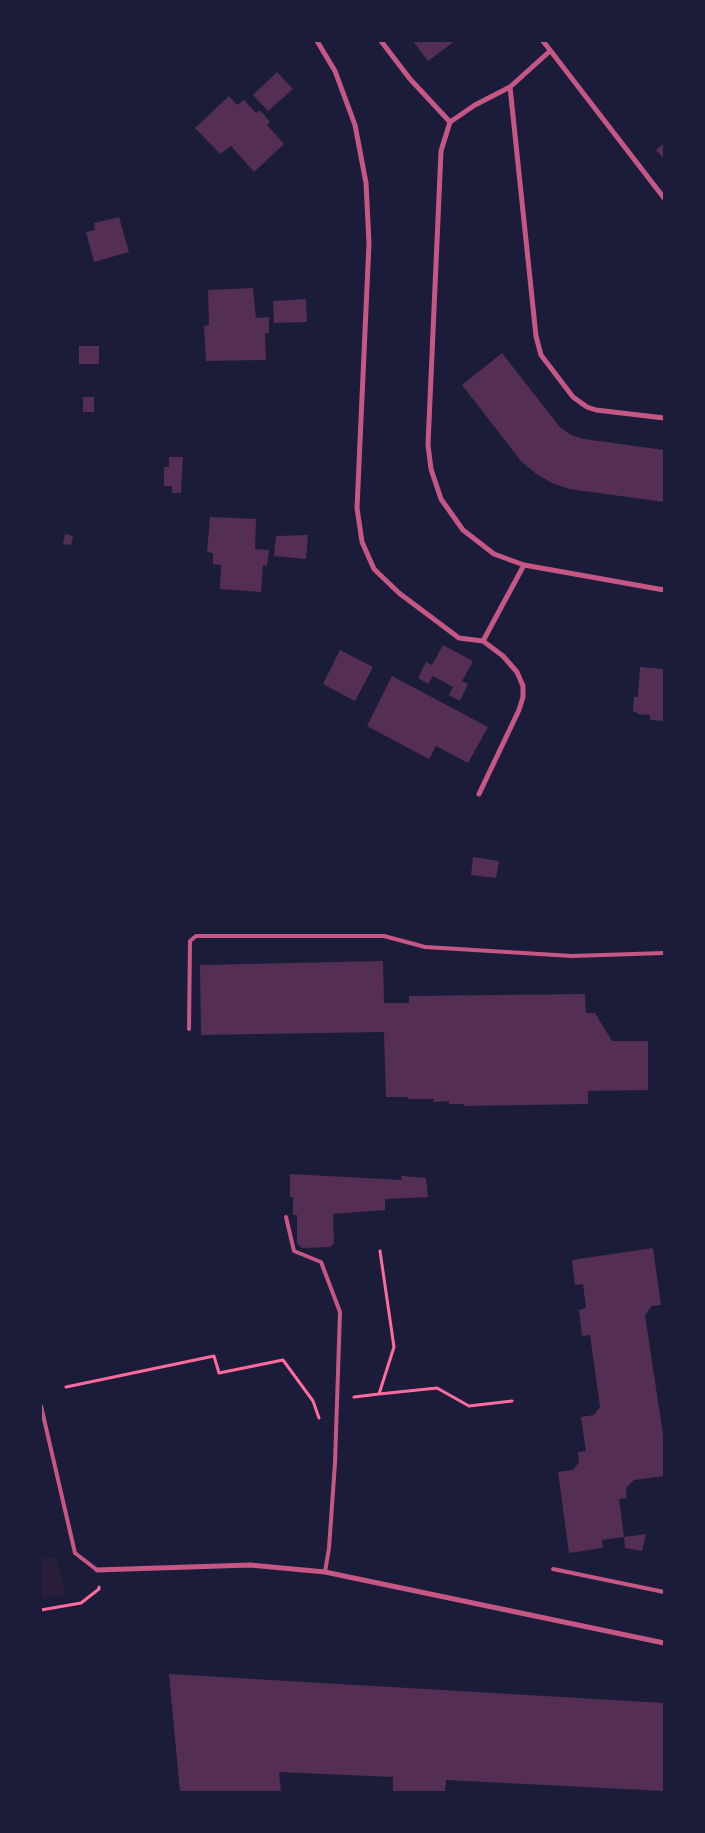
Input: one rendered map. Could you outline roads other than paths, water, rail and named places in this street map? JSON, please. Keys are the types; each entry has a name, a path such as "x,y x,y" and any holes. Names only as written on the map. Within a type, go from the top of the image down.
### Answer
{"street":[{"path":"317,41 335,72 355,125 366,182 370,243 357,508 362,542 374,569 400,593 460,638 483,641 503,656 517,672 523,686 523,697 519,710 479,794"},
{"path":"381,41 410,79 450,122"},
{"path":"543,41 664,198"},
{"path":"550,51 510,87 474,104 450,122 441,151 428,445 431,469 441,499 463,530 494,554 524,565 664,590"},
{"path":"510,87 536,336 541,355 573,397 587,407 596,410 664,418"},
{"path":"483,641 524,565"},
{"path":"98,1570 250,1565 326,1572 664,1643"}],"lane":[{"path":"189,1029 190,941 196,936 384,936 425,947 572,956 664,953"},
{"path":"286,1217 294,1250 322,1262 340,1312 338,1398 326,1572"},
{"path":"41,1406 75,1553 98,1570"},
{"path":"553,1569 664,1592"}]}
